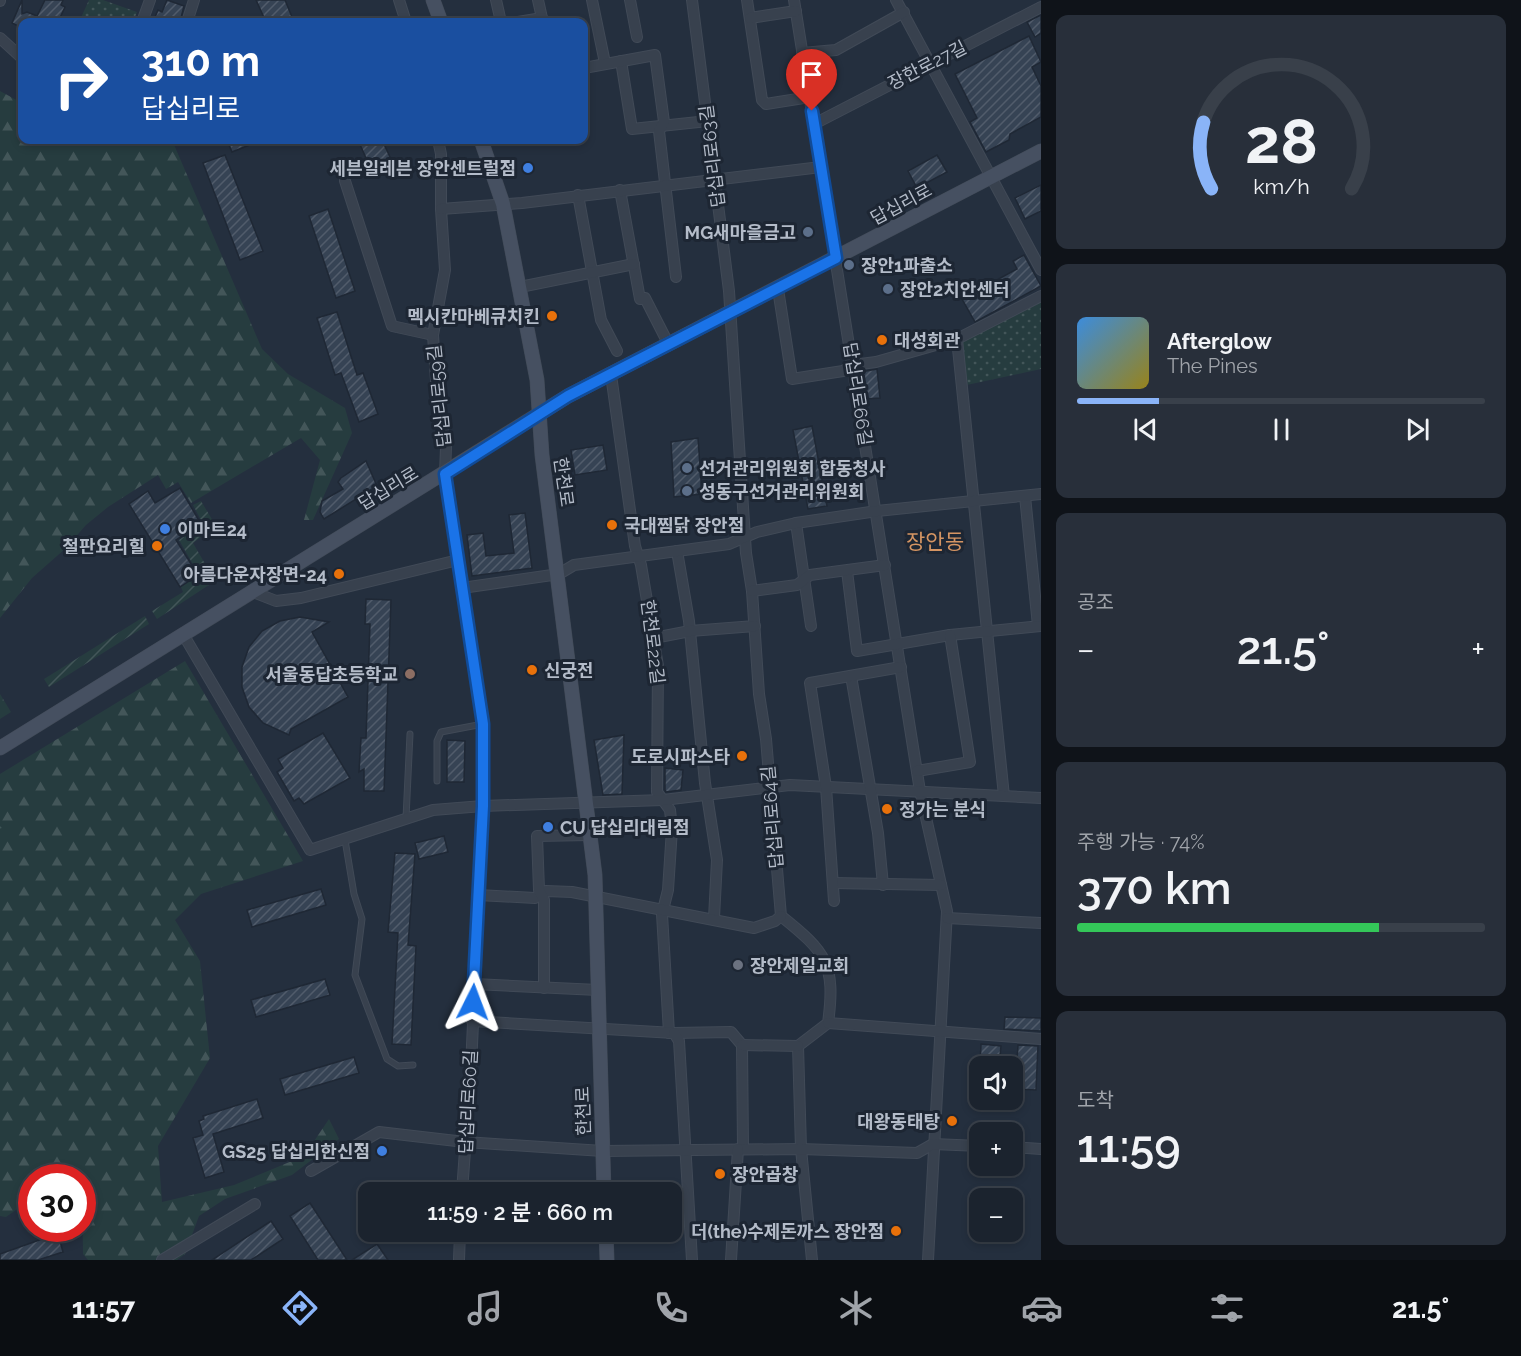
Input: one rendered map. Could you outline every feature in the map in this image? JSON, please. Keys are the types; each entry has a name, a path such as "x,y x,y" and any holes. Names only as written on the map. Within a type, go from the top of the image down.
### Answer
{"main road":[{"path":"433,0 440,18"},
{"name":"한천로","path":"482,144 503,204 537,380 539,415 596,898 604,1182"},
{"name":"답십리로","path":"0,748 568,396 1041,151"},
{"path":"606,1242 607,1260"}],"street":[{"path":"143,18 150,0"},
{"path":"188,18 193,0"},
{"path":"399,0 405,18"},
{"path":"496,0 500,18"},
{"path":"538,0 542,18"},
{"path":"592,0 605,63"},
{"path":"630,0 637,37"},
{"name":"답십리로63길","path":"692,0 730,313"},
{"path":"747,0 762,100 766,104 810,98"},
{"path":"896,0 1041,270"},
{"path":"750,18 795,5"},
{"name":"답십리로66길","path":"795,5 877,511 916,771 947,918 928,1260"},
{"name":"장한로27길","path":"814,124 1041,7"},
{"path":"802,53 836,50 904,12"},
{"path":"0,38 18,54"},
{"path":"588,67 655,56 664,122 659,131 676,277"},
{"path":"621,61 632,129 708,121"},
{"name":"답십리로59길","path":"439,144 445,270 433,335 437,395 446,447 445,474"},
{"path":"441,209 503,204 821,167"},
{"path":"345,181 392,326 433,335"},
{"path":"620,190 640,299 645,298 669,345"},
{"path":"578,195 601,320 617,351"},
{"path":"520,287 634,264"},
{"path":"778,289 792,379 843,371 853,365 876,362 957,339 1041,296"},
{"name":"답십리로64길","path":"730,313 745,538 752,591 781,916"},
{"path":"957,339 1004,796"},
{"name":"한천로22길","path":"611,375 638,555 654,638 659,701 657,792 670,810 672,829 668,890 664,908 671,1033 679,1041 692,1260"},
{"name":"답십리로60길","path":"445,474 483,724 483,806 463,1182"},
{"path":"462,588 559,574 574,565 729,544 757,532 796,523 877,511 1041,494"},
{"path":"847,571 858,651 950,634 1039,626 1025,496"},
{"path":"796,523 811,626"},
{"path":"677,551 690,631 696,680 697,715 717,860 714,918"},
{"path":"252,592 276,602 458,560"},
{"path":"752,591 797,585 810,575 885,565"},
{"path":"654,638 690,631 755,626"},
{"path":"183,634 310,850 433,810 483,806 663,800 789,785 1041,798"},
{"path":"916,771 970,762 950,634"},
{"path":"834,901 826,787 810,683 901,667"},
{"path":"851,676 883,885"},
{"path":"544,988 544,900 541,895 537,836 590,835"},
{"path":"833,883 941,885"},
{"path":"478,896 535,898 546,891 572,892 664,908 754,928 775,921 781,916 807,937 826,961 833,988 828,1023"},
{"path":"947,918 1041,923"},
{"path":"474,984 598,990"},
{"path":"472,1021 671,1033 731,1032 742,1046 741,1149 731,1260"},
{"path":"742,1046 798,1046 828,1023 1041,1039"},
{"path":"798,1046 801,1149 812,1260"},
{"path":"311,1170 379,1132 465,1142 603,1151 801,1149 916,1153 933,1144 969,1146"},
{"path":"1023,1148 1041,1149"},
{"path":"162,1260 255,1204"},
{"path":"459,1260 460,1242"}],"lane":[{"path":"437,781 437,741 441,732 483,724"},
{"path":"406,819 410,734"},
{"path":"345,840 354,894 362,920 355,975 387,1059 398,1066 413,1065"}],"green space":[{"path":"89,0 103,0 137,12 135,18 81,18"},
{"path":"0,91 18,101 18,144 174,144 262,349 288,374 345,408 352,433 313,520 304,520 320,460 301,438 191,503 178,482 166,489 158,475 108,507 86,525 66,548 32,578 0,618"},
{"path":"1041,296 1041,369 962,386 957,339"},
{"path":"201,501 216,526 193,543 215,581 157,619 152,611 183,592 181,587 199,575 179,540 203,524 193,505"},
{"path":"145,616 149,624 49,687 44,679"},
{"path":"185,661 303,861 201,894 175,920 200,961 210,1058 158,1146 162,1202 234,1185 304,1156 329,1119 339,1139 292,1175 225,1199 199,1216 185,1254 177,1260 88,1260 83,1254 83,1242 96,1242 96,1164 18,1164 18,1208 6,1217 0,1216 0,774"},
{"path":"0,694 11,712 0,719"}],"building":[{"path":"22,0 22,14 27,12 37,16 45,0 63,0 61,5 65,7 60,18 18,18 18,26 12,23"},
{"path":"167,0 184,6 181,18 155,18 158,10 162,12"},
{"path":"256,0 285,0 292,18 264,18"},
{"path":"1041,15 1041,33 1035,37 1027,22"},
{"path":"1029,36 1041,62 1032,67 1041,86 1041,117 1010,134 1009,140 986,152 970,122 977,118 955,74"},
{"path":"229,144 252,144 232,152"},
{"path":"360,144 384,144 391,159 370,167"},
{"path":"225,155 263,251 240,260 203,163"},
{"path":"937,155 947,172 917,188 908,171"},
{"path":"1041,185 1041,211 1025,219 1015,198"},
{"path":"328,209 355,291 336,298 309,216"},
{"path":"1024,255 1041,286 975,322 962,299 1017,269 1013,261"},
{"path":"337,312 357,375 363,373 378,414 359,422 341,373 335,375 317,318"},
{"path":"877,369 880,398 865,399 861,372"},
{"path":"812,426 827,506 808,509 793,430"},
{"name":"선거관리위원회 합동청사","path":"698,438 702,494 674,497 671,442"},
{"path":"603,445 607,470 575,475 571,450"},
{"path":"366,461 377,486 324,519 320,512 322,501 343,489 338,482 341,478"},
{"path":"180,488 201,524 176,540 198,575 180,587 129,504 148,491 155,503"},
{"path":"525,513 532,568 472,576 467,535 483,533 486,556 514,553 509,515"},
{"path":"366,599 391,600 384,791 364,791 364,769 359,772 361,738 366,738 370,624 365,624"},
{"path":"300,617 329,622 312,632 348,697 291,729 289,735 263,723 249,707 242,687 242,667 249,647 262,631 280,621"},
{"path":"323,733 350,778 304,804 299,798 294,801 277,772 283,768 278,759"},
{"path":"624,735 622,794 603,795 594,740"},
{"path":"447,740 465,741 464,782 447,782"},
{"path":"665,768 683,770 681,790 666,792"},
{"path":"444,836 448,852 419,859 415,843"},
{"path":"395,853 415,854 408,945 416,946 411,1045 392,1044 398,933 388,932"},
{"path":"321,889 326,905 252,927 247,910"},
{"path":"325,979 330,995 256,1017 251,1000"},
{"path":"1005,1017 1041,1018 1041,1031 1004,1029"},
{"path":"981,1044 1001,1046 1000,1056 980,1056"},
{"path":"1018,1045 1038,1046 1036,1090 1023,1089 1023,1056 1017,1056"},
{"path":"354,1057 359,1073 285,1095 280,1079"},
{"path":"257,1099 263,1118 213,1134 224,1172 205,1178 193,1138 203,1135 199,1121 204,1119 203,1116"},
{"path":"310,1203 347,1260 318,1260 290,1216"},
{"path":"271,1221 283,1239 251,1260 212,1260"},
{"path":"34,1242 60,1242 63,1252 38,1260 0,1260 0,1254"},
{"path":"377,1244 388,1260 352,1260"}],"place":[{"name":"세븐일레븐 장안센트럴점","path":"528,168"},
{"name":"MG새마을금고","path":"808,232"},
{"name":"장안1파출소","path":"849,265"},
{"name":"장안2치안센터","path":"888,289"},
{"name":"멕시칸마베큐치킨","path":"552,316"},
{"name":"대성회관","path":"882,340"},
{"name":"선거관리위원회 합동청사","path":"687,468"},
{"name":"성동구선거관리위원회","path":"687,491"},
{"name":"국대찜닭 장안점","path":"612,525"},
{"name":"이마트24","path":"165,529"},
{"name":"철판요리힐","path":"157,546"},
{"name":"아름다운자장면-24","path":"339,574"},
{"name":"신궁전","path":"532,670"},
{"name":"서울동답초등학교","path":"410,674"},
{"name":"도로시파스타","path":"742,756"},
{"name":"정가는 분식","path":"887,809"},
{"name":"CU 답십리대림점","path":"548,827"},
{"name":"장안제일교회","path":"738,965"},
{"name":"대왕동태탕","path":"952,1121"},
{"name":"GS25 답십리한신점","path":"382,1151"},
{"name":"장안곱창","path":"720,1174"},
{"name":"더(the)수제돈까스 장안점","path":"896,1231"}],"district":[{"name":"장안동","path":"935,541"}],"route":[{"path":"473,1002 483,806 483,724 445,474 568,396 836,258 812,111"}]}
